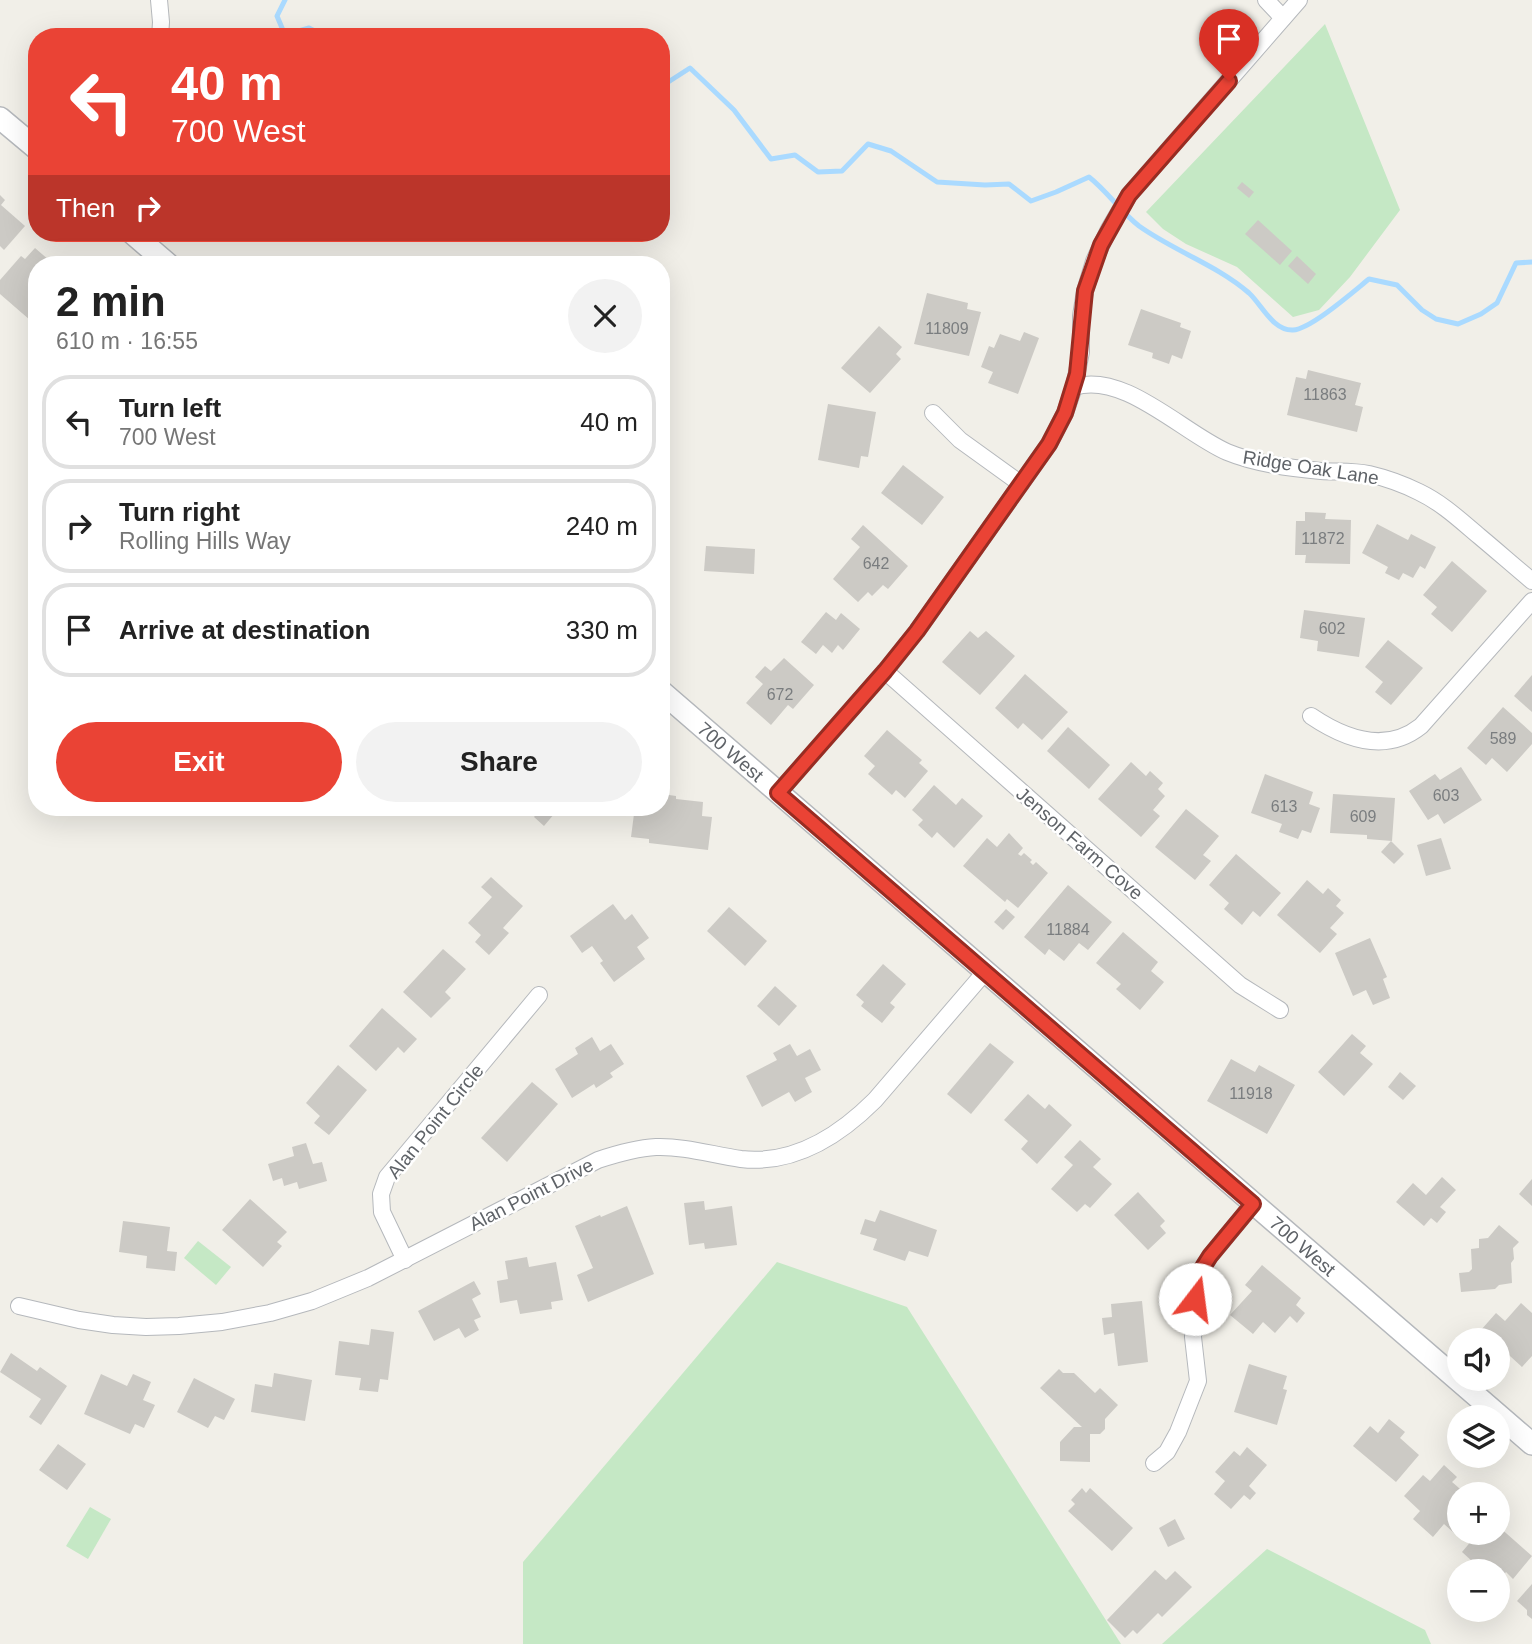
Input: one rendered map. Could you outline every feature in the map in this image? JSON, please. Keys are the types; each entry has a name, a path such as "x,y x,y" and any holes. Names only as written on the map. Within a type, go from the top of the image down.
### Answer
{"street":[{"path":"159,0 160,28"},
{"path":"1266,0 1283,18"},
{"path":"778,793 885,671 947,590 1058,429 1074,387 1081,352 1083,303 1088,278 1101,245 1129,195 1299,0"},
{"path":"0,118 28,141"},
{"path":"142,242 159,256"},
{"name":"Ridge Oak Lane","path":"1074,387 1093,384 1134,396 1212,445 1249,459 1296,468 1368,474 1403,485 1441,505 1532,581"},
{"path":"933,413 960,440 1021,484"},
{"path":"1311,716 1339,732 1372,741 1385,742 1406,736 1421,726 1532,601"},
{"name":"Jenson Farm Cove","path":"885,671 1240,985 1280,1010"},
{"name":"700 West","path":"670,699 1532,1444"},
{"name":"Alan Point Drive","path":"19,1306 113,1325 179,1326 246,1319 312,1301 346,1288 405,1260 573,1171 627,1151 655,1147 684,1148 744,1159 775,1158 806,1150 833,1136 856,1119 985,972"},
{"name":"Alan Point Circle","path":"405,1260 382,1212 381,1195 387,1177 538,995"},
{"path":"1154,1463 1167,1452 1198,1381 1193,1337 1198,1275 1210,1256 1253,1204"}],"green space":[{"path":"1325,24 1400,210 1350,277 1319,310 1293,317 1237,267 1186,244 1163,229 1146,212"},
{"path":"198,1241 231,1267 216,1285 184,1258"},
{"path":"777,1262 907,1307 1121,1644 523,1644 523,1562"},
{"path":"90,1507 111,1519 88,1559 66,1546"},
{"path":"1267,1549 1425,1630 1431,1644 1162,1644"}],"building":[{"path":"1242,182 1254,192 1249,198 1237,188"},
{"path":"0,195 5,200 1,205 25,226 4,250 0,246"},
{"path":"1258,220 1292,251 1280,265 1245,234"},
{"path":"35,248 44,256 28,256 28,318 0,294 0,280 21,256 25,259"},
{"path":"1297,256 1316,274 1308,284 1288,266"},
{"path":"927,293 968,303 967,309 981,312 969,356 914,344"},
{"path":"1141,309 1181,323 1180,327 1191,331 1182,359 1172,355 1169,364 1152,358 1153,353 1128,345"},
{"path":"879,326 902,347 896,354 901,359 870,393 841,368"},
{"path":"1024,332 1039,338 1018,394 988,383 993,372 981,367 989,346 994,348 1000,334 1020,341"},
{"path":"1308,370 1361,383 1355,405 1363,407 1357,432 1287,415 1296,377 1306,379"},
{"path":"828,404 876,412 868,457 861,456 859,468 818,460"},
{"path":"903,465 944,497 922,525 881,493"},
{"path":"1305,512 1326,513 1325,519 1351,520 1350,564 1305,563 1306,555 1295,555 1296,521 1305,521"},
{"path":"1377,524 1408,540 1411,534 1436,547 1425,569 1420,566 1413,578 1403,573 1399,580 1385,573 1388,567 1362,553"},
{"path":"863,525 908,566 888,589 883,585 872,596 868,592 858,602 833,579 860,547 851,539"},
{"path":"706,546 755,549 754,574 704,571"},
{"path":"1452,561 1487,591 1452,632 1431,614 1437,607 1423,595"},
{"path":"1304,610 1365,618 1359,657 1317,651 1318,641 1300,638"},
{"path":"826,612 836,620 841,613 860,629 843,650 838,645 832,653 823,645 816,654 801,642"},
{"path":"970,631 978,638 986,631 1015,656 980,695 942,662"},
{"path":"1388,640 1423,668 1391,705 1375,692 1383,682 1365,667"},
{"path":"784,658 814,685 793,709 788,705 771,725 746,703 763,684 755,677 765,666 771,671"},
{"path":"1025,674 1068,712 1042,740 1023,723 1018,729 995,708"},
{"path":"1532,675 1532,712 1514,696"},
{"path":"1503,707 1532,733 1532,744 1507,772 1492,758 1486,765 1467,748"},
{"path":"1068,727 1110,765 1089,789 1047,751"},
{"path":"887,730 922,760 919,763 928,771 905,798 896,790 892,795 868,774 875,766 864,756"},
{"path":"1131,762 1146,776 1150,771 1163,783 1158,789 1165,796 1153,810 1160,816 1141,837 1098,799"},
{"path":"1461,767 1482,800 1444,824 1438,814 1428,820 1409,791 1435,774 1440,780"},
{"path":"1265,774 1313,792 1309,804 1320,808 1311,833 1302,830 1298,839 1279,832 1282,824 1251,813"},
{"path":"934,785 956,805 962,798 983,816 954,848 937,832 932,838 918,825 923,820 912,810"},
{"path":"1333,794 1395,798 1392,841 1367,839 1367,835 1330,833"},
{"path":"670,795 676,796 676,799 703,802 702,816 712,817 708,850 649,843 649,839 631,837 634,816 670,816"},
{"path":"1186,809 1219,836 1203,855 1211,861 1195,880 1155,847"},
{"path":"535,816 552,816 544,826"},
{"path":"1009,833 1023,848 1018,854 1021,856 1024,853 1032,860 1030,862 1033,865 1036,862 1048,873 1018,908 1007,899 1005,902 963,866 987,838 997,847"},
{"path":"1441,838 1451,869 1426,876 1417,845"},
{"path":"1391,841 1404,854 1394,864 1381,852"},
{"path":"1236,854 1281,893 1260,917 1253,911 1242,925 1224,909 1229,903 1209,885"},
{"path":"491,877 523,906 503,928 509,933 489,955 475,942 481,935 468,923 492,897 481,887"},
{"path":"1307,880 1323,894 1328,888 1341,900 1336,906 1344,913 1330,928 1337,934 1320,953 1277,915"},
{"path":"1068,885 1112,922 1088,950 1079,943 1064,961 1049,949 1045,955 1024,937"},
{"path":"613,904 625,920 632,914 649,938 637,947 645,959 614,982 592,946 582,953 570,936"},
{"path":"729,907 767,941 745,966 707,931"},
{"path":"1006,909 1015,917 1003,930 994,922"},
{"path":"1123,932 1158,962 1151,971 1164,982 1140,1010 1116,989 1121,984 1096,963"},
{"path":"1370,938 1387,977 1383,979 1390,998 1373,1005 1366,990 1353,996 1335,953"},
{"path":"443,949 466,969 445,992 451,998 431,1018 403,992"},
{"path":"883,964 906,984 890,1003 895,1007 882,1023 861,1006 864,1002 856,995"},
{"path":"775,986 797,1006 779,1026 757,1006"},
{"path":"382,1008 417,1039 404,1053 398,1047 376,1071 349,1046"},
{"path":"1352,1034 1366,1046 1360,1053 1373,1064 1344,1096 1318,1072"},
{"path":"592,1037 600,1051 611,1044 624,1064 610,1073 613,1077 596,1088 594,1084 572,1098 555,1069 578,1054 575,1048"},
{"path":"990,1043 1014,1062 971,1114 947,1094"},
{"path":"790,1044 797,1056 810,1049 821,1070 805,1078 812,1092 795,1102 789,1092 762,1107 746,1076 777,1060 773,1053"},
{"path":"1231,1059 1255,1072 1259,1065 1295,1085 1267,1134 1207,1101"},
{"path":"338,1065 367,1090 329,1135 314,1123 320,1116 306,1103"},
{"path":"1400,1072 1416,1086 1403,1100 1388,1087"},
{"path":"532,1082 558,1104 507,1162 481,1138"},
{"path":"1028,1094 1045,1109 1049,1104 1072,1125 1037,1164 1021,1149 1028,1141 1004,1120"},
{"path":"1080,1140 1101,1159 1093,1167 1112,1184 1090,1208 1085,1204 1077,1212 1051,1189 1073,1165 1064,1157"},
{"path":"306,1143 313,1164 322,1162 327,1181 299,1189 297,1182 284,1186 282,1178 273,1181 268,1164 294,1156 292,1147"},
{"path":"1442,1177 1456,1190 1440,1207 1446,1212 1437,1223 1431,1218 1424,1226 1396,1202 1413,1183 1426,1195"},
{"path":"1532,1179 1532,1206 1519,1194"},
{"path":"1138,1192 1165,1221 1160,1226 1166,1233 1148,1250 1114,1215"},
{"path":"250,1199 287,1232 277,1242 282,1246 263,1267 222,1230"},
{"path":"704,1201 705,1210 732,1206 737,1245 705,1249 704,1243 689,1245 684,1203"},
{"path":"627,1206 654,1274 588,1302 577,1275 593,1268 575,1226"},
{"path":"880,1210 937,1230 928,1257 909,1251 905,1261 873,1250 877,1239 860,1234 865,1219 875,1222"},
{"path":"123,1221 170,1227 167,1251 177,1252 175,1271 146,1268 147,1256 119,1252"},
{"path":"1499,1225 1519,1242 1513,1248 1512,1283 1499,1285 1495,1289 1461,1292 1459,1273 1472,1269 1471,1249 1479,1248 1479,1239 1488,1238"},
{"path":"527,1257 529,1267 556,1262 563,1300 551,1302 552,1309 520,1314 517,1300 500,1303 497,1281 508,1279 505,1261"},
{"path":"1262,1265 1301,1298 1296,1305 1305,1313 1297,1323 1290,1316 1275,1333 1263,1322 1253,1334 1230,1315 1252,1291 1245,1285"},
{"path":"474,1281 481,1294 472,1299 481,1317 474,1320 479,1330 465,1338 459,1328 434,1341 418,1311"},
{"path":"1142,1301 1148,1362 1118,1366 1114,1333 1104,1335 1102,1318 1112,1317 1111,1304"},
{"path":"1521,1303 1532,1313 1532,1356 1522,1367 1510,1356 1510,1328 1483,1328 1496,1313 1505,1321"},
{"path":"371,1329 394,1332 388,1380 380,1379 378,1392 359,1390 361,1378 335,1375 339,1341 369,1345"},
{"path":"11,1353 37,1371 40,1367 67,1386 41,1425 29,1417 41,1399 0,1372"},
{"path":"1249,1364 1287,1376 1283,1389 1287,1390 1277,1425 1234,1412"},
{"path":"1059,1369 1063,1373 1074,1373 1095,1393 1100,1388 1118,1405 1105,1419 1105,1429 1100,1434 1090,1434 1090,1462 1060,1461 1060,1442 1074,1427 1082,1427 1040,1388"},
{"path":"274,1373 312,1380 305,1421 251,1412 255,1384 272,1387"},
{"path":"101,1374 127,1386 133,1374 151,1382 143,1400 155,1405 144,1428 135,1424 130,1434 84,1414"},
{"path":"194,1378 235,1399 224,1420 215,1416 208,1428 177,1412"},
{"path":"1389,1419 1405,1432 1400,1438 1419,1455 1396,1482 1353,1446 1370,1426 1378,1433"},
{"path":"58,1444 86,1464 67,1490 39,1470"},
{"path":"1247,1447 1267,1465 1249,1486 1256,1493 1250,1500 1244,1495 1231,1509 1214,1494 1225,1481 1215,1472 1234,1451 1240,1456"},
{"path":"1444,1465 1457,1477 1452,1482 1447,1482 1447,1527 1444,1524 1433,1537 1413,1519 1420,1511 1404,1496 1423,1475 1430,1481"},
{"path":"1082,1488 1086,1493 1090,1488 1133,1528 1112,1551 1068,1511 1075,1504 1071,1500"},
{"path":"1175,1519 1185,1539 1168,1547 1159,1528"},
{"path":"1510,1537 1532,1556 1513,1579 1510,1576 1510,1559 1470,1559 1462,1552 1468,1545 1510,1545"},
{"path":"1155,1570 1166,1580 1175,1571 1192,1587 1162,1617 1158,1613 1137,1634 1133,1630 1125,1638 1107,1620"},
{"path":"1532,1584 1532,1619 1517,1601"}],"waterway":[{"path":"282,28 277,16 285,0"},
{"path":"670,81 690,68 734,110 771,159 795,155 818,172 842,171 868,144 891,151 937,182 1009,184 1031,201 1089,177 1139,226 1237,283 1274,322 1286,329 1293,330 1310,323 1369,279 1397,285 1422,310 1436,319 1458,324 1497,303 1516,263 1532,262"}],"route":[{"path":"1195,1299 1198,1275 1210,1256 1253,1204 778,793 917,631 1049,444 1071,398 1081,352 1085,291 1101,245 1129,195 1229,81"}]}
